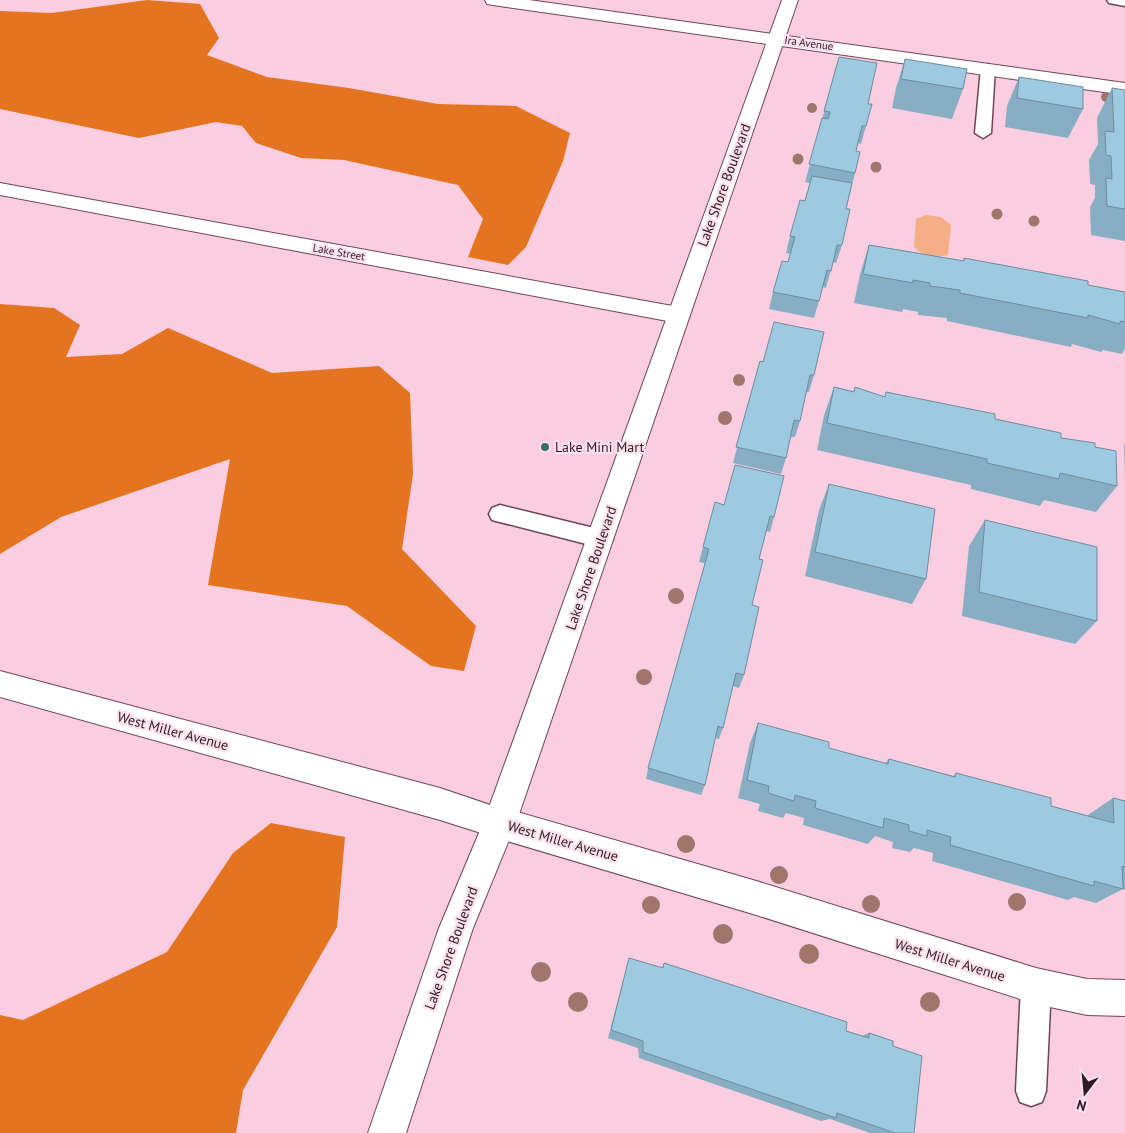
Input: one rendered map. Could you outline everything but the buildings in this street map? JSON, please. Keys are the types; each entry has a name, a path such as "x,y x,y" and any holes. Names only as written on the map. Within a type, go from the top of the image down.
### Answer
{"street":[{"name":"Ira Avenue","path":"493,0 1125,88"},
{"name":"Lake Shore Boulevard","path":"387,1133 456,928 500,823 602,539 678,315 790,0"},
{"name":"Lake Street","path":"0,189 678,315"},
{"name":"West Miller Avenue","path":"0,684 440,804 744,895 1036,986 1087,997 1125,998"}],"lane":[{"path":"1114,0 1125,2"},
{"path":"983,133 988,68"},
{"path":"500,514 602,539"},
{"path":"1031,1091 1036,986"}],"shaded area":[{"path":"147,0 200,4 219,38 207,55 267,77 349,88 438,104 516,106 570,133 563,161 526,247 508,265 468,257 483,219 458,185 344,160 301,158 256,143 242,126 216,122 139,138 0,109 0,11 52,13"},
{"path":"926,215 941,217 951,225 948,255 930,256 914,247 916,219"},
{"path":"0,304 54,308 80,325 66,357 122,354 168,328 272,373 379,366 410,393 413,474 402,549 476,626 464,671 431,666 347,606 208,585 230,459 61,517 0,554"},
{"path":"271,823 345,837 337,927 243,1090 236,1133 0,1133 0,1015 23,1020 167,952 233,853"}],"place":[{"name":"Lake Mini Mart","path":"545,447"}]}
